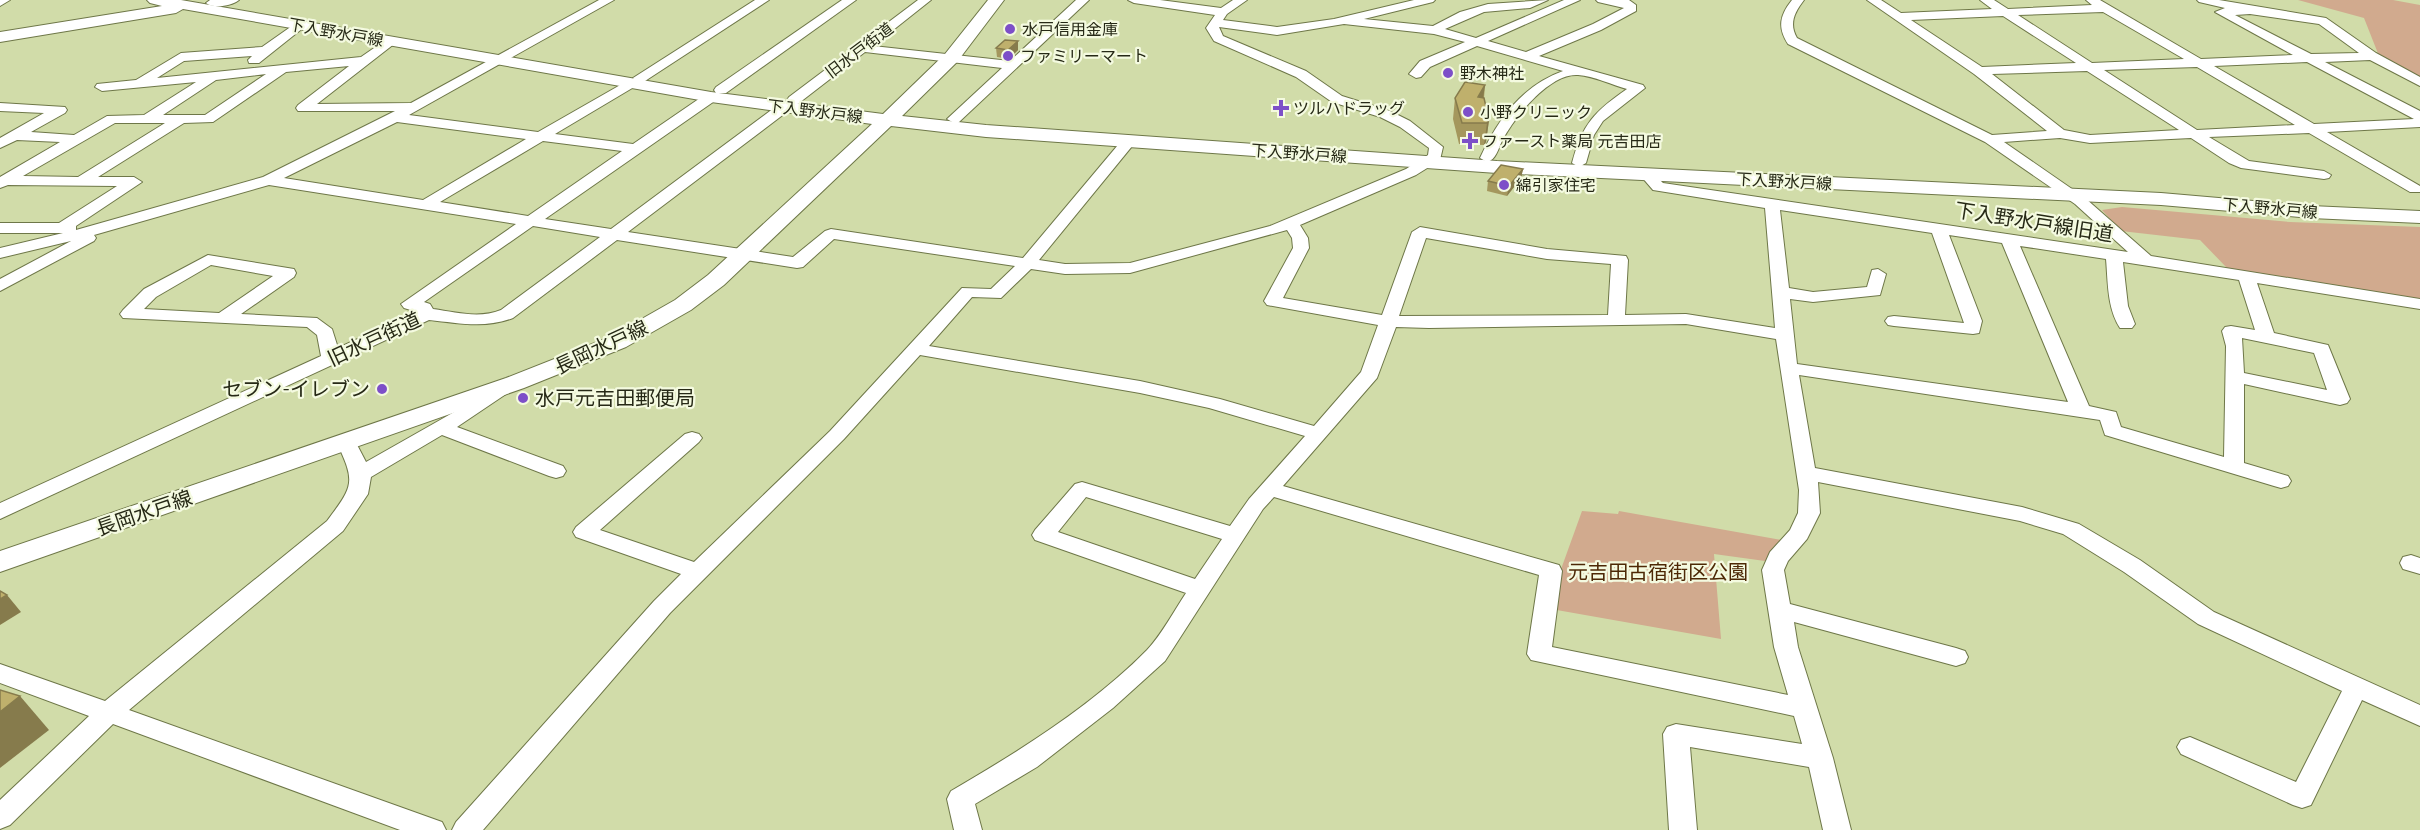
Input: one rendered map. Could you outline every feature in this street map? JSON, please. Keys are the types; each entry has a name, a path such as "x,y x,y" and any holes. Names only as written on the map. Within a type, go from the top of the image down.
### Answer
{"main road":[{"name":"下入野水戸線","path":"155,0 199,3 634,81 788,104 1128,142 1432,159 1487,158 1579,163 2066,192 2312,212 2420,217"},
{"name":"長岡水戸線","path":"0,562 502,388 596,352 645,328 683,305 746,255 951,58 996,0"},
{"name":"下入野水戸線","path":"0,37 199,3 299,25 502,58"},
{"name":"下入野水戸線","path":"890,116 954,119 1647,175 2066,192 2417,197"}],"street":[{"path":"199,3 234,0"},
{"path":"0,253 99,229 268,180 414,107 608,0"},
{"path":"425,205 634,81 763,0"},
{"path":"427,314 424,308 410,304 850,0"},
{"name":"旧水戸街道","path":"0,512 427,314 488,321 507,315 925,0"},
{"path":"954,119 1083,0"},
{"path":"1134,0 1277,32 1346,21 1429,0"},
{"path":"268,180 797,263 831,234 1027,264 1086,270 1130,268 1291,223 1432,159 1436,147 1405,124 1385,114 1337,99 1301,74 1218,38 1212,28 1241,0"},
{"path":"1435,30 1459,16 1487,8 1529,6 1542,0"},
{"path":"1416,74 1425,64 1574,0"},
{"path":"1525,57 1597,27 1632,8 1624,2 1602,0"},
{"path":"1798,0 1789,10 1786,26 1792,41 1990,139 2066,192 2146,260"},
{"path":"1873,0 1979,71 2060,134 2073,138 2420,123"},
{"path":"1986,0 2234,160 2246,165 2324,175"},
{"path":"2092,0 2312,128 2417,197"},
{"path":"2203,0 2322,21 2372,56 2420,82"},
{"path":"1899,17 2106,8"},
{"path":"2252,10 2221,12 2420,117"},
{"path":"1346,21 1435,30 1638,88 1596,117 1584,141 1579,163"},
{"path":"239,73 299,25"},
{"path":"390,41 303,108 414,107"},
{"path":"862,48 1012,65"},
{"path":"139,82 181,57 264,51"},
{"path":"1979,71 2372,56"},
{"path":"102,87 361,62"},
{"path":"3,181 112,119 208,119 284,68"},
{"path":"1487,158 1504,122 1543,84 1573,71"},
{"path":"147,119 213,76"},
{"path":"0,107 60,110 0,144"},
{"path":"394,117 636,149"},
{"path":"80,181 181,119"},
{"path":"1990,139 2060,134"},
{"path":"0,135 76,139"},
{"path":"466,830 623,650 696,572 837,435 968,292 995,294 1027,264 1128,142"},
{"name":"下入野水戸線旧道","path":"1647,175 1658,187 2008,238 2420,304"},
{"path":"1738,179 1742,200"},
{"path":"3,181 134,182 62,228"},
{"path":"1772,204 1788,368 1807,473 1809,513 1799,534 1778,558 1773,570 1786,647 1820,758 1837,830"},
{"path":"1291,223 1300,238 1301,248 1273,301 1388,321 1456,324 1686,319 1784,334"},
{"path":"0,228 99,229"},
{"path":"1893,321 1973,329 1973,321 1938,228"},
{"path":"0,286 94,235 99,229"},
{"path":"968,830 960,800 1028,759 1104,701 1157,655 1234,535 1316,433 1370,374 1420,232 1547,254 1620,260 1616,313 1618,321"},
{"path":"2008,238 2082,410"},
{"path":"2114,255 2120,306 2126,324"},
{"path":"223,318 288,273 208,260 150,293 129,314 223,318 311,321 326,333 331,358"},
{"path":"1780,292 1813,297 1874,291 1878,274"},
{"path":"2246,276 2266,337"},
{"path":"2234,376 2340,399 2322,349 2232,331 2235,346 2234,376 2234,468"},
{"path":"914,349 1140,387 1213,403 1316,433"},
{"path":"1788,368 2082,410 2109,416 2112,431 2281,481"},
{"path":"362,474 494,396 502,388"},
{"path":"441,428 556,471"},
{"path":"692,438 584,532 696,572"},
{"path":"0,817 107,714 335,526 357,494 362,482 362,474 347,443"},
{"path":"1807,473 2022,514 2071,529 2132,566 2206,618 2420,716"},
{"path":"1199,589 1042,535 1082,489 1234,535"},
{"path":"1269,489 1551,571 1539,654 1804,708"},
{"path":"1779,610 1956,657"},
{"path":"0,673 107,714 432,830"},
{"path":"2190,747 2302,797 2356,688"},
{"path":"1683,830 1676,734 1820,758"}],"green space":[{"path":"2298,0 2393,0 2420,5 2420,79 2379,56 2364,18"},
{"path":"2122,207 2290,222 2420,227 2420,301 2227,268 2200,240 2121,231 2102,210"},
{"name":"元吉田古宿街区公園","path":"1582,511 1618,514 1619,511 1782,540 1765,561 1714,554 1721,639 1551,609 1560,572"}],"building":[{"path":"1005,40 1018,41 1008,50 996,48"},
{"path":"1465,82 1485,85 1478,97 1484,98 1489,120 1487,123 1462,123 1455,98"},
{"path":"1501,165 1523,169 1509,186 1488,181"},
{"path":"0,591 7,595 0,599"},
{"path":"0,690 20,696 0,712"}],"place":[{"name":"水戸信用金庫","path":"1010,29"},
{"name":"ファミリーマート","path":"1008,56"},
{"name":"野木神社","path":"1448,73"},
{"name":"ツルハドラッグ","path":"1281,108"},
{"name":"小野クリニック","path":"1468,112"},
{"name":"ファースト薬局 元吉田店","path":"1470,141"},
{"name":"綿引家住宅","path":"1504,185"},
{"name":"セブン-イレブン","path":"382,389"},
{"name":"水戸元吉田郵便局","path":"523,398"}]}
